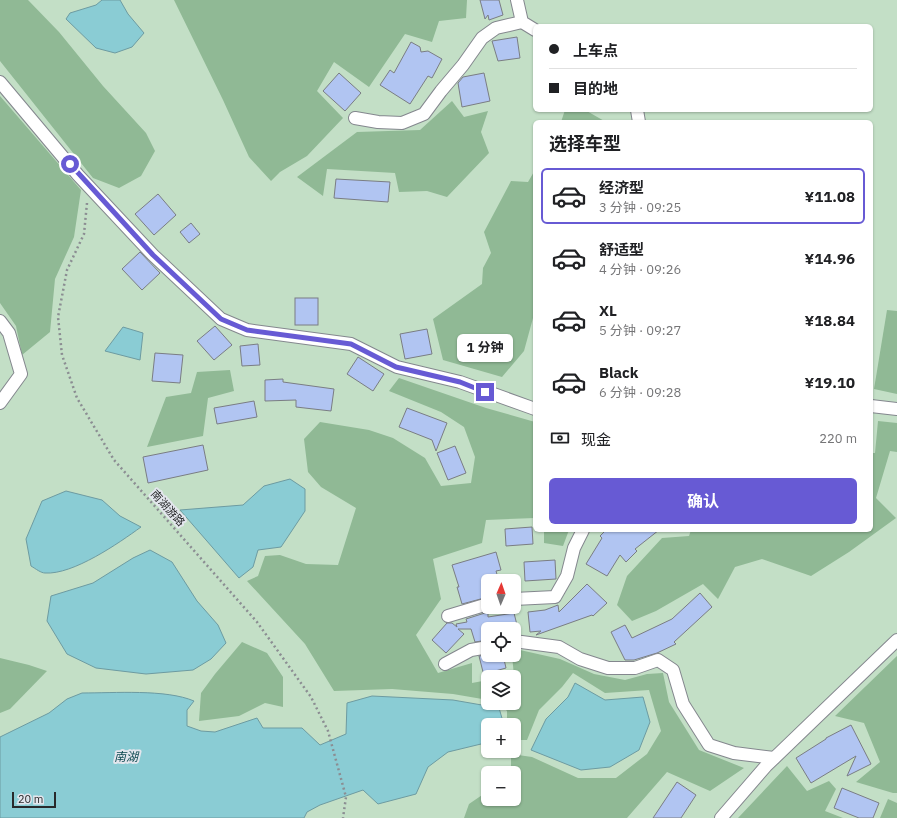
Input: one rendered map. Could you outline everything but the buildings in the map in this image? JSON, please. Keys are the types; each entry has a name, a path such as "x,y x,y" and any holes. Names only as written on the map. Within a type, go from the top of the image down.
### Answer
{"street":[{"path":"517,0 522,22"},
{"path":"355,118 378,122 402,123 424,114 463,65 482,38 496,28 522,22 533,29"},
{"path":"0,82 88,185 153,255 221,319 247,330 351,344 396,367 460,382 533,409"},
{"path":"0,321 8,332 21,374 0,403"},
{"path":"873,406 897,409"},
{"path":"521,599 555,598 567,576 574,548 582,532"},
{"path":"448,616 481,606"},
{"path":"721,818 774,758 897,640"},
{"path":"521,642 558,647 580,659 608,668 635,668 658,660 673,670 683,704 709,745 734,753 774,758"},
{"path":"445,664 471,650 481,648"}],"path":[{"name":"南湖游路","path":"88,185 84,234 67,270 58,317 62,355 77,398 114,460 242,604 280,652 311,696 328,731 346,797 343,818"}],"green space":[{"path":"0,0 897,0 897,818 0,818"},
{"path":"0,0 28,0 59,32 103,86 146,133 155,151 141,176 119,188 93,178 0,61"},
{"path":"174,0 467,0 466,18 439,21 432,42 405,34 369,87 334,62 317,91 343,118 307,156 280,172 271,181 249,157"},
{"path":"0,96 81,190 74,237 55,279 50,332 22,355 16,326 0,303"},
{"path":"452,101 464,117 488,111 481,132 489,153 447,197 427,191 399,192 395,173 327,169 323,196 297,177 357,132 420,130"},
{"path":"564,112 588,112 602,120 562,120"},
{"path":"533,173 533,318 524,351 502,377 443,360 433,319 482,284 483,268 491,253 484,232 511,181 528,182"},
{"path":"887,310 897,311 897,394 874,389"},
{"path":"230,370 234,391 208,398 203,436 147,447 166,397 191,393 197,372"},
{"path":"399,378 486,408 533,421 533,518 486,520 482,543 433,559 441,599 416,635 438,673 472,663 472,683 481,681 481,699 453,694 392,689 334,691 305,644 247,581 258,576 265,556 280,555 306,564 338,565 356,508 321,487 308,472 304,439 320,422 369,430 393,438 425,458 441,486 471,483 475,457 464,427 441,412 389,391"},
{"path":"878,421 897,423 897,452 890,451 876,498 896,518 849,552 811,576 762,559 735,567 718,599 703,584 656,611 632,621 617,605 627,576 662,538 689,536 690,532 873,532 873,453 875,453"},
{"path":"544,532 568,532 563,546 544,543"},
{"path":"242,642 267,653 283,677 283,707 265,703 239,716 199,721 201,693"},
{"path":"521,650 560,659 594,674 625,680 647,674 663,673 669,702 699,750 744,768 710,791 667,772 627,818 464,818 469,804 481,796 481,806 521,806 521,766 511,766 511,758 521,758 521,755 532,757 578,778 616,778 647,754 661,731 649,690 605,693 573,673 562,687 539,710 527,740 521,740 521,718 507,718 506,710 521,710 521,670 513,670 513,662 521,662"},
{"path":"897,656 897,793 893,793 856,782 880,762 864,723 835,716"},
{"path":"0,658 47,671 10,709 0,713"},
{"path":"787,766 807,791 829,781 836,789 825,811 843,818 738,818"},
{"path":"888,799 897,803 897,818 880,818"}],"water":[{"path":"102,0 120,0 128,14 144,33 132,47 115,53 96,48 66,19 70,13 96,5"},
{"path":"123,327 143,333 140,360 105,351"},
{"path":"290,479 305,489 305,511 281,547 258,550 253,567 239,578 180,510 243,505 264,486"},
{"path":"66,491 102,500 120,516 141,527 121,541 82,564 56,572 43,573 31,566 26,539 42,501"},
{"path":"150,550 172,562 197,601 218,625 226,643 211,659 193,670 146,674 96,668 67,654 47,621 51,596 93,583 133,558"},
{"path":"575,683 605,700 643,697 650,722 639,750 610,767 581,770 531,750 546,719 568,697"},
{"name":"南湖","path":"140,692 182,697 194,701 187,710 187,726 201,731 215,732 257,718 263,728 302,728 320,745 346,734 347,703 372,696 453,700 481,705 481,710 500,710 502,718 481,718 481,744 448,752 428,767 416,794 378,804 363,790 320,805 307,812 304,818 0,818 0,737 49,713 67,699 82,693"}],"route":[{"path":"70,164 78,175 153,255 221,319 247,330 351,344 396,367 460,382 485,392"}]}
